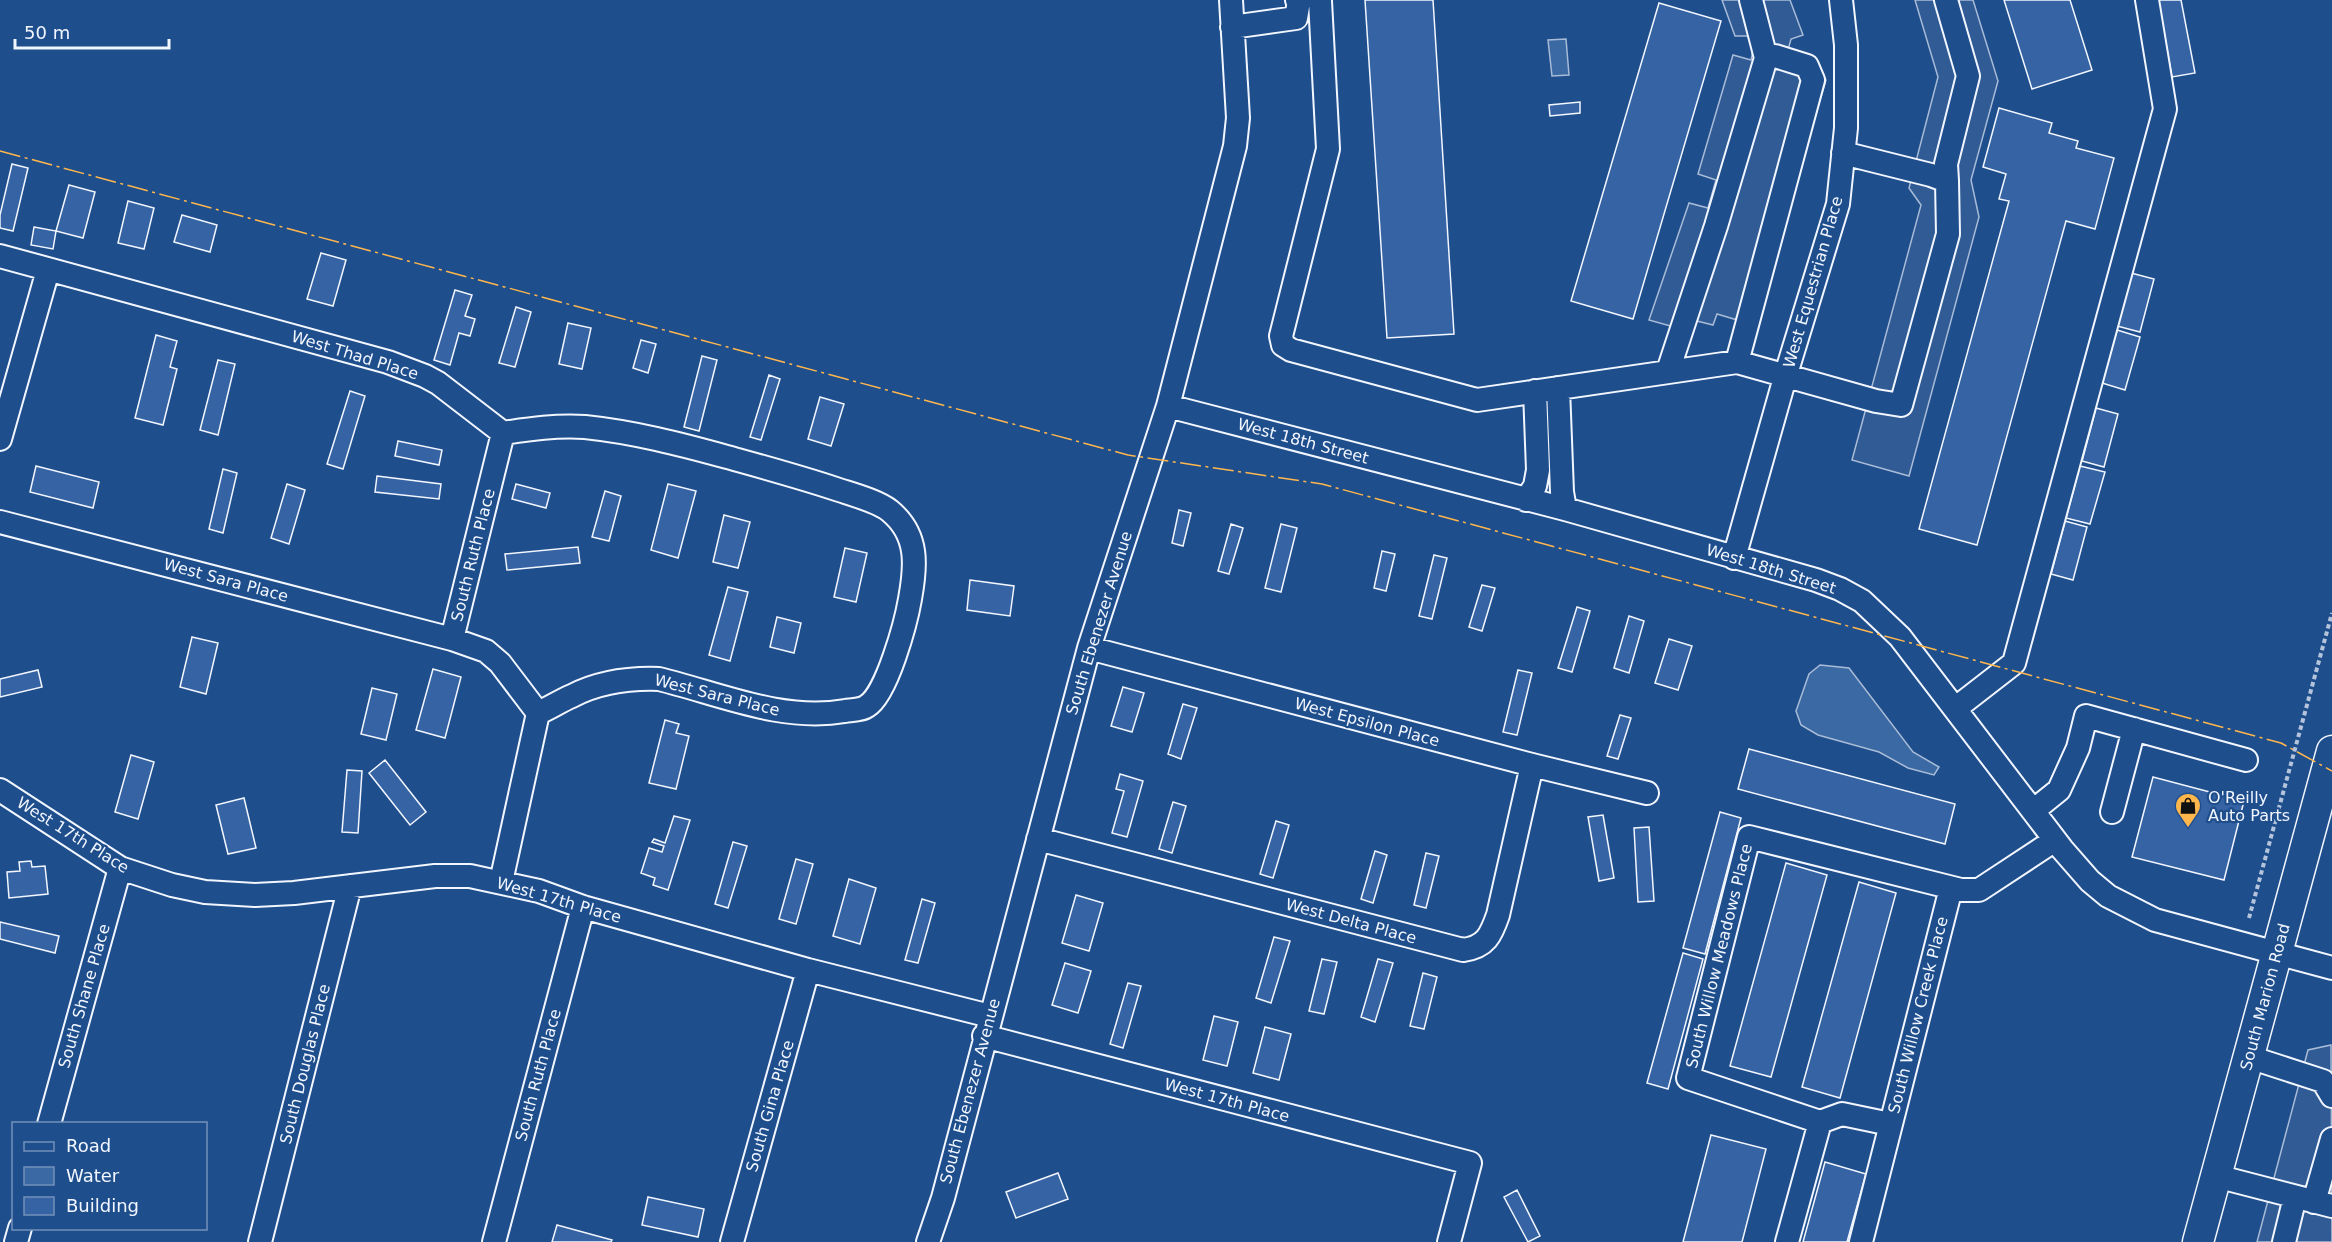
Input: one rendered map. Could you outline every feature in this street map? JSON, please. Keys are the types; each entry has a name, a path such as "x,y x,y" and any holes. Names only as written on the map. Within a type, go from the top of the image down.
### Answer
{"main road":[{"name":"South Marion Road","path":"2198,1242 2332,751"}],"street":[{"name":"South Ebenezer Avenue","path":"928,1242 943,1198 1089,648 1168,406 1235,146 1238,118 1231,0"},
{"path":"1232,27 1296,18 1309,0"},
{"path":"1309,0 1328,149 1281,336 1283,345 1291,350 1466,399 1477,400 1737,362 1901,405 1948,234 1946,164 1968,76 1946,0"},
{"path":"1668,371 1716,226 1766,58 1751,0"},
{"name":"West Equestrian Place","path":"1734,558 1786,374 1838,204 1846,128 1846,63 1841,0"},
{"path":"1956,708 2014,663 2165,109 2147,0"},
{"path":"1766,58 1775,56 1807,66 1846,63"},
{"path":"1737,362 1813,80 1807,66"},
{"path":"1843,153 1947,181"},
{"name":"West Thad Place","path":"0,256 388,362 438,383 503,433"},
{"path":"0,439 48,270"},
{"path":"1558,388 1562,492 1565,509"},
{"path":"1526,500 1535,486 1538,470 1535,392"},
{"name":"West 18th Street","path":"1168,406 1565,509 1816,580 1840,589 1862,601 1900,637 2055,840 2090,881 2108,896 2129,908 2187,930 2332,968"},
{"name":"West Sara Place","path":"503,433 553,427 622,431 805,478 889,510 909,535 915,568 908,610 885,685 866,707 831,714 792,714 659,679 641,678 605,684 572,696 538,713"},
{"name":"South Ruth Place","path":"503,433 452,639 486,651 513,679 538,713"},
{"name":"West Sara Place","path":"0,522 452,639"},
{"name":"West Epsilon Place","path":"1089,648 1532,765 1647,793"},
{"path":"501,882 538,713"},
{"path":"2033,811 2059,790 2078,748 2086,716 2246,760"},
{"path":"2112,812 2134,729"},
{"name":"West Delta Place","path":"1038,839 1463,950 1475,948 1491,935 1498,915 1532,765"},
{"name":"West 17th Place","path":"0,790 120,868 172,885 205,892 255,895 294,893 435,876 470,876 501,882 539,891 583,907 808,970 987,1026 1470,1163 1449,1242"},
{"name":"South Willow Meadows Place","path":"1820,1122 1688,1078 1749,837 1961,890 1979,890 2055,840"},
{"name":"South Shane Place","path":"50,1122 120,868"},
{"name":"South Douglas Place","path":"260,1242 350,886"},
{"name":"South Willow Creek Place","path":"1861,1242 1951,888"},
{"name":"South Ruth Place","path":"494,1242 583,907"},
{"name":"South Gina Place","path":"732,1242 808,970"},
{"path":"2249,1057 2329,1084"},
{"path":"1787,1242 1820,1122 1842,1114 1887,1133"},
{"path":"2284,1242 2314,1202 2332,1139"},
{"path":"2216,1176 2314,1202"}],"path":[{"path":"2249,918 2332,613"}],"shaded area":[{"path":"1722,0 1790,0 1803,35 1791,39 1788,50 1818,61 1826,80 1754,325 1717,314 1713,325 1693,320 1674,327 1649,320 1689,203 1708,208 1716,180 1698,174 1733,55 1751,60 1756,36 1735,36"},
{"path":"1915,0 1973,0 1998,81 1971,180 1979,217 1909,476 1852,460 1921,205 1909,188 1938,77"},
{"path":"2331,1045 2332,1242 2257,1242 2308,1050"}],"water":[{"path":"1566,39 1569,75 1552,76 1548,40"},
{"path":"1820,665 1849,668 1913,752 1939,767 1934,775 1908,768 1879,752 1818,735 1801,725 1796,711 1809,674"}],"building":[{"path":"1365,0 1433,0 1454,334 1387,338"},
{"path":"2004,0 2070,0 2092,70 2032,89"},
{"path":"2158,0 2181,0 2195,73 2172,77"},
{"path":"1659,3 1721,21 1633,319 1571,301"},
{"path":"1580,102 1580,113 1550,116 1549,105"},
{"path":"1999,108 2052,123 2049,133 2078,141 2076,148 2114,158 2095,229 2066,221 1977,545 1919,529 2009,201 1999,199 2006,174 1983,167"},
{"path":"12,164 28,168 13,231 0,228 0,215"},
{"path":"69,185 95,192 83,238 56,231"},
{"path":"128,201 154,208 144,249 118,243"},
{"path":"182,215 217,225 210,252 174,242"},
{"path":"34,227 56,231 53,249 31,245"},
{"path":"321,253 346,260 333,306 307,299"},
{"path":"2131,273 2154,279 2140,332 2117,326"},
{"path":"455,290 472,295 465,316 475,319 470,336 459,333 450,365 434,360"},
{"path":"516,307 531,312 515,367 499,363"},
{"path":"568,323 591,328 582,369 559,364"},
{"path":"2117,330 2140,337 2125,390 2102,383"},
{"path":"156,335 177,341 170,367 177,369 163,425 135,418"},
{"path":"641,340 656,344 648,373 633,368"},
{"path":"702,356 717,360 699,431 684,427"},
{"path":"218,360 235,364 218,435 200,430"},
{"path":"769,375 780,379 761,440 750,437"},
{"path":"350,391 365,396 343,469 327,464"},
{"path":"820,397 844,404 831,446 808,439"},
{"path":"2096,408 2118,414 2104,467 2082,461"},
{"path":"398,441 442,450 439,465 395,456"},
{"path":"36,466 99,482 93,508 30,492"},
{"path":"2080,466 2105,472 2090,524 2066,518"},
{"path":"223,469 237,473 223,533 209,529"},
{"path":"377,476 441,484 439,499 375,492"},
{"path":"287,484 305,490 289,544 271,538"},
{"path":"516,484 550,493 546,508 512,499"},
{"path":"668,484 696,491 678,558 651,550"},
{"path":"605,491 621,496 609,541 592,537"},
{"path":"1179,510 1191,513 1183,546 1172,543"},
{"path":"724,515 750,522 738,568 713,562"},
{"path":"2065,521 2087,527 2073,580 2051,574"},
{"path":"1231,524 1243,528 1229,574 1218,571"},
{"path":"1281,524 1297,528 1281,592 1265,588"},
{"path":"578,547 580,563 507,570 505,554"},
{"path":"845,548 867,553 856,602 834,597"},
{"path":"1382,551 1395,554 1386,591 1374,588"},
{"path":"1434,555 1447,558 1432,619 1419,616"},
{"path":"970,580 1014,586 1010,616 967,610"},
{"path":"1482,585 1495,588 1482,631 1469,627"},
{"path":"728,587 748,592 730,661 709,655"},
{"path":"1577,607 1590,611 1572,672 1558,668"},
{"path":"1629,616 1644,621 1629,673 1614,668"},
{"path":"777,617 801,623 794,653 770,647"},
{"path":"192,637 218,643 206,694 180,687"},
{"path":"1669,639 1692,646 1678,690 1655,683"},
{"path":"433,669 461,677 445,738 416,730"},
{"path":"38,670 42,687 0,697 0,679"},
{"path":"1518,670 1532,673 1517,735 1503,732"},
{"path":"1123,687 1144,693 1132,732 1111,726"},
{"path":"372,688 397,694 386,740 361,734"},
{"path":"1183,704 1197,708 1181,759 1168,754"},
{"path":"1620,715 1631,718 1618,759 1607,756"},
{"path":"665,720 679,724 676,733 689,736 676,789 649,783"},
{"path":"1749,749 1955,804 1945,844 1738,789"},
{"path":"131,755 154,762 138,819 115,812"},
{"path":"385,760 426,812 410,825 369,773"},
{"path":"347,770 362,771 358,833 342,832"},
{"path":"1120,774 1143,781 1127,837 1112,833 1124,791 1116,789"},
{"name":"O'Reilly Auto Parts","path":"2153,777 2244,801 2224,880 2132,857"},
{"path":"244,798 256,848 228,854 216,805"},
{"path":"1173,802 1186,806 1172,853 1159,849"},
{"path":"1720,812 1741,818 1705,954 1683,948"},
{"path":"1603,815 1614,878 1599,881 1588,817"},
{"path":"674,816 690,820 668,890 653,885 655,878 641,873 649,848 662,852 664,846 652,842 654,839 665,843"},
{"path":"1276,821 1289,825 1273,878 1260,874"},
{"path":"1649,827 1654,901 1638,902 1634,828"},
{"path":"733,842 747,846 728,908 715,904"},
{"path":"1375,851 1387,855 1373,903 1361,899"},
{"path":"1426,853 1439,856 1426,908 1414,905"},
{"path":"796,859 813,864 796,924 779,919"},
{"path":"31,861 32,867 45,866 48,894 9,898 7,872 20,871 19,862"},
{"path":"1786,863 1827,875 1771,1077 1730,1066"},
{"path":"849,879 876,888 860,944 833,936"},
{"path":"1859,882 1896,893 1840,1098 1802,1087"},
{"path":"1076,895 1103,903 1089,951 1062,943"},
{"path":"922,899 935,903 918,963 905,960"},
{"path":"0,922 59,936 55,953 0,939"},
{"path":"1274,937 1290,941 1271,1003 1256,998"},
{"path":"1683,953 1703,959 1668,1089 1647,1083"},
{"path":"1322,959 1337,962 1324,1014 1309,1011"},
{"path":"1378,959 1393,963 1375,1022 1361,1017"},
{"path":"1065,963 1091,971 1078,1013 1052,1005"},
{"path":"1423,973 1437,977 1424,1029 1410,1026"},
{"path":"1128,983 1141,986 1123,1048 1110,1044"},
{"path":"1214,1016 1238,1022 1227,1066 1203,1060"},
{"path":"1265,1027 1291,1034 1279,1080 1253,1073"},
{"path":"1711,1135 1766,1149 1742,1242 1683,1242"},
{"path":"1825,1162 1866,1174 1847,1242 1803,1242"},
{"path":"1058,1173 1068,1199 1016,1218 1006,1192"},
{"path":"1517,1190 1540,1236 1528,1242 1504,1197"},
{"path":"648,1197 704,1209 698,1237 642,1225"},
{"path":"557,1225 612,1240 611,1242 552,1242"}],"power":[{"path":"0,151 1128,455 1322,484 2281,743 2332,771"}],"place":[{"name":"O'Reilly Auto Parts","path":"2188,829"}]}
